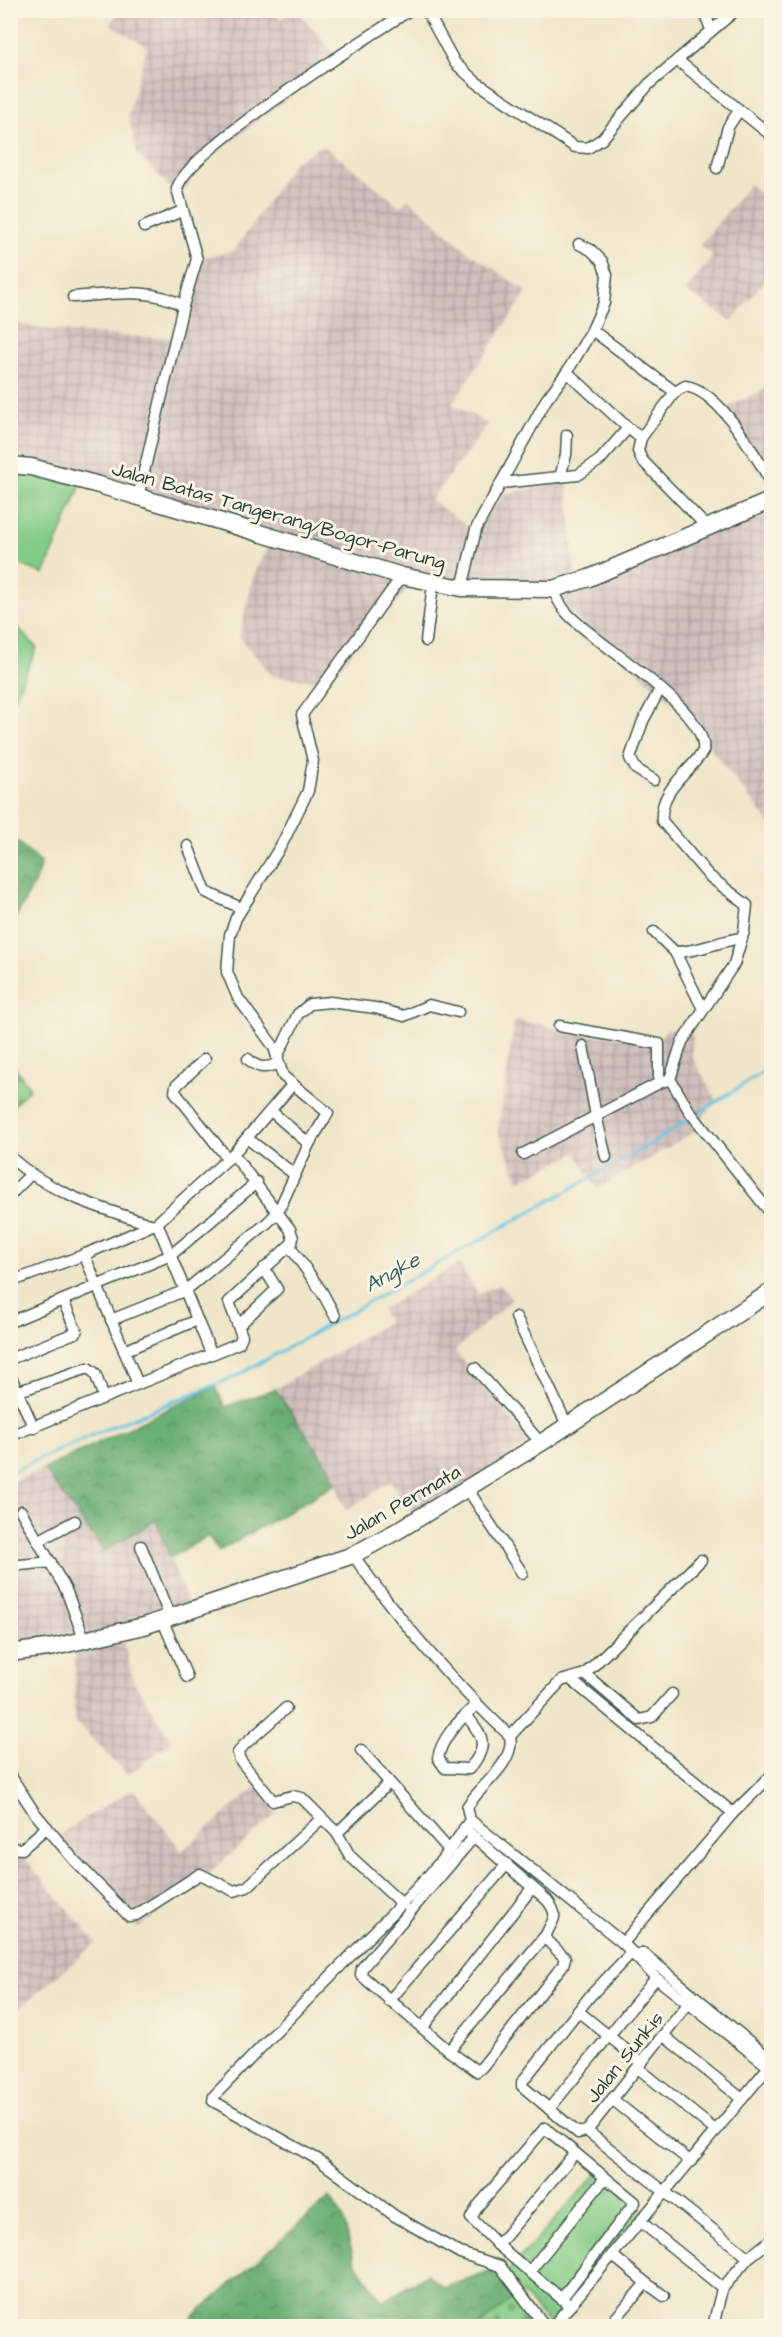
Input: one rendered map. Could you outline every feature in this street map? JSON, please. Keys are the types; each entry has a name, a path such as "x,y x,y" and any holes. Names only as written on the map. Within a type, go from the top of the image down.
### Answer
{"main road":[{"name":"Jalan Batas Tangerang/Bogor–Parung","path":"10,465 31,467 138,496 402,576 462,588 554,589 589,578 771,500"},
{"name":"Jalan Permata","path":"10,1653 85,1641 166,1618 353,1555 541,1443 771,1292"}],"street":[{"path":"138,496 183,306 197,259 182,211 177,189 179,181 217,145 298,83 410,10"},
{"path":"426,10 455,63 482,86 575,147 588,148 595,146 649,84 736,10"},
{"path":"703,10 711,30"},
{"path":"677,60 738,112 771,136"},
{"path":"717,168 728,127 738,112"},
{"path":"144,227 182,211"},
{"path":"462,588 476,529 546,400 567,372 592,330 604,303 608,275 602,261 591,250 579,244"},
{"path":"73,297 152,293 171,299 183,306"},
{"path":"592,330 675,392"},
{"path":"567,372 641,438"},
{"path":"707,527 642,460 638,452 641,438 675,392 685,386 694,388 731,420 739,428 771,483"},
{"path":"501,483 578,475 590,469 628,428"},
{"path":"560,477 566,455 567,435"},
{"path":"111,1320 186,1290 278,1212 294,1174 327,1112 283,1076 270,1041 238,998 227,972 230,935 241,908 282,844 308,791 313,761 302,715 402,576"},
{"path":"426,641 433,584"},
{"path":"523,1154 664,1081 682,1042 734,964 747,910 744,900 709,876 662,821 662,813 671,788 701,755 704,744 702,735 689,717 660,689 569,616 554,589"},
{"path":"654,780 636,769 630,758 643,722 660,689"},
{"path":"188,846 206,892 241,908"},
{"path":"654,932 675,952 703,1009"},
{"path":"675,952 695,952 723,941 741,938"},
{"path":"248,1059 260,1067 268,1068 278,1060 298,1014 310,1004 343,1004 375,1008 404,1016 429,1005 458,1012"},
{"path":"559,1026 659,1044 664,1081 771,1215"},
{"path":"582,1046 606,1157"},
{"path":"10,1436 241,1341 238,1326 228,1302 290,1245 292,1234 257,1182 175,1092 176,1086 205,1059"},
{"path":"10,1282 155,1224 248,1139 293,1084"},
{"path":"271,1111 309,1144"},
{"path":"248,1139 294,1174"},
{"path":"10,1157 30,1174 69,1197 155,1224 171,1255 211,1353"},
{"path":"10,1195 30,1174"},
{"path":"10,1322 171,1255 257,1182"},
{"path":"290,1245 335,1316"},
{"path":"84,1254 138,1384"},
{"path":"238,1326 277,1289 264,1268"},
{"path":"10,1359 77,1332 63,1301"},
{"path":"516,1317 567,1425"},
{"path":"124,1351 196,1320"},
{"path":"14,1392 88,1368 95,1373 104,1398"},
{"path":"475,1368 541,1443"},
{"path":"10,1375 14,1392 34,1428"},
{"path":"467,1488 522,1573"},
{"path":"21,1511 66,1590 85,1641"},
{"path":"38,1541 75,1521"},
{"path":"141,1546 187,1677"},
{"path":"353,1555 389,1604 477,1704 510,1736 511,1748 505,1760 467,1807 467,1824 473,1838 507,1864 555,1910 554,1922 545,1936 449,2051"},
{"path":"510,1736 561,1681 585,1674 701,1560"},
{"path":"10,1566 51,1563"},
{"path":"585,1674 639,1720 651,1717 672,1694"},
{"path":"570,1679 733,1813"},
{"path":"466,1715 478,1729 483,1748 469,1769 445,1768 439,1762 440,1749 466,1715 477,1704"},
{"path":"286,1708 238,1754 273,1801 298,1796 337,1833 350,1856 403,1905"},
{"path":"361,1750 450,1851"},
{"path":"10,1775 46,1827 125,1914 132,1916 200,1874 234,1891 247,1887 321,1819"},
{"path":"622,1943 733,1813 771,1775"},
{"path":"337,1833 389,1783"},
{"path":"467,1824 450,1851 403,1905 242,2067 214,2096 213,2101 319,2160 395,2216 450,2248 500,2266 545,2326"},
{"path":"467,1824 622,1943 656,1978 678,1989 688,2004 770,2063"},
{"path":"10,1848 22,1848 46,1827"},
{"path":"473,1838 361,1971 362,1979 449,2051 477,2071 565,1961 564,1955 547,1941 545,1936"},
{"path":"389,2001 507,1864"},
{"path":"422,2028 532,1888"},
{"path":"744,2254 587,2131 578,2133 522,2086 522,2082 578,2011 634,1954 643,1953 678,1989 770,2063"},
{"path":"549,2109 656,1978"},
{"name":"Jalan Sunkis","path":"587,2131 688,2004"},
{"path":"578,2011 716,2131"},
{"path":"664,2036 742,2099"},
{"path":"566,2302 612,2255 666,2193 770,2063"},
{"path":"612,2099 691,2162"},
{"path":"553,2326 566,2302 636,2204 545,2128 472,2215 473,2222 566,2302"},
{"path":"498,2245 574,2154"},
{"path":"529,2272 605,2178"},
{"path":"641,2222 719,2285"},
{"path":"713,2326 722,2289 748,2258 771,2239"},
{"path":"612,2255 664,2296"},
{"path":"609,2326 646,2283"}],"shaded area":[{"path":"120,11 270,11 281,19 291,11 298,11 340,62 315,77 200,165 180,197 137,154 128,115 147,47 110,24"},
{"path":"323,145 401,207 409,199 466,250 527,292 452,404 488,424 431,500 474,531 506,493 567,482 576,583 771,501 771,825 678,707 547,592 421,576 370,629 329,681 273,676 239,637 254,575 272,535 11,463 10,322 42,329 118,336 180,338 203,258 234,251 294,162"},
{"path":"749,185 771,199 771,273 731,321 686,291 713,256 700,245"},
{"path":"771,386 771,489 726,408"},
{"path":"515,1020 589,1035 657,1040 668,1029 693,1034 692,1057 716,1099 694,1132 597,1189 576,1153 519,1181 498,1131"},
{"path":"459,1263 478,1294 500,1285 512,1299 455,1351 530,1443 415,1519 391,1481 346,1511 330,1469 275,1389 388,1322 381,1310"},
{"path":"44,1469 104,1551 156,1520 191,1612 121,1632 134,1683 172,1741 128,1775 74,1720 75,1651 11,1663 11,1482"},
{"path":"257,1786 278,1812 191,1890 138,1928 56,1836 133,1789 182,1851"},
{"path":"11,1852 20,1853 96,1943 11,2015"}],"green space":[{"path":"10,463 85,475 44,574 11,561"},
{"path":"11,621 37,648 10,705"},
{"path":"11,836 41,863 34,884 11,927"},
{"path":"11,1062 30,1088 11,1108"},
{"path":"215,1386 225,1407 275,1389 330,1469 336,1484 219,1551 208,1536 170,1558 156,1520 104,1551 44,1469"},
{"path":"599,2171 646,2213 551,2326 505,2274"},
{"path":"330,2197 343,2217 354,2260 383,2302 427,2274 444,2288 491,2270 505,2274 518,2294 479,2326 183,2326"},
{"path":"518,2294 539,2326 479,2326"}],"waterway":[{"name":"Angke","path":"10,1472 106,1429 237,1376 651,1144 772,1066"}]}
